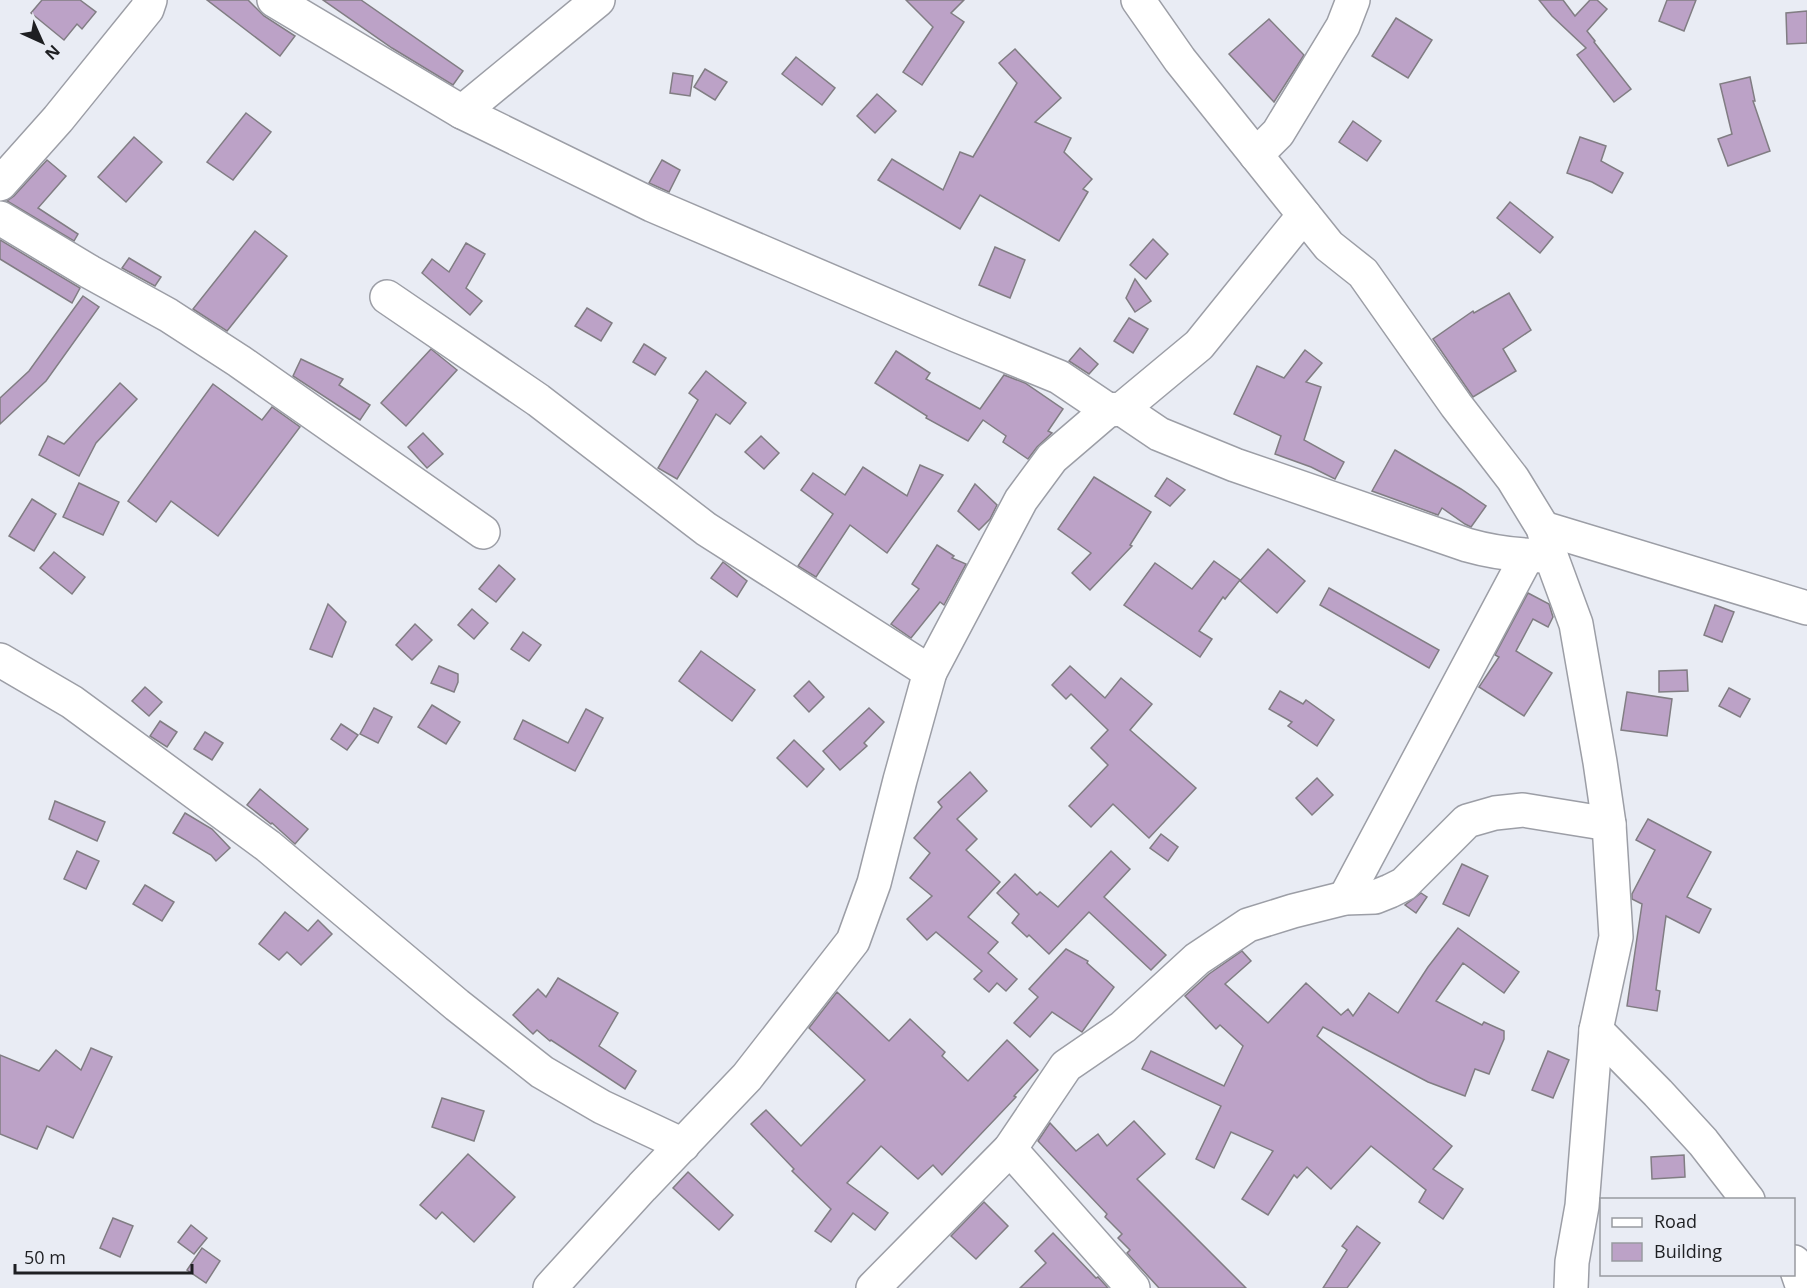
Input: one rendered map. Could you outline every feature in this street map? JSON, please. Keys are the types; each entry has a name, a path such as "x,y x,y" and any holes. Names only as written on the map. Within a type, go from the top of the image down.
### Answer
{"street":[{"path":"0,184 58,119 147,9 150,0"},
{"path":"274,0 462,112 652,205 1059,377 1159,434 1235,465 1490,552 1540,547 1807,608"},
{"path":"462,112 598,0"},
{"path":"1138,0 1180,60 1329,246 1363,273 1455,405 1513,479 1540,547 1576,624 1609,824 1616,937 1596,1030 1582,1206 1572,1262 1571,1288"},
{"path":"1256,155 1278,133 1343,26 1353,0"},
{"path":"550,1288 747,1077 853,941 874,884 930,672 1022,500 1052,458 1199,345 1304,215"},
{"path":"0,218 168,315 239,361 483,532"},
{"path":"387,297 538,400 706,529 930,672"},
{"path":"1345,897 1540,547"},
{"path":"0,660 72,702 268,846 457,1005 542,1072 602,1107 682,1145"},
{"path":"873,1288 1010,1149 1066,1066 1123,1027 1197,959 1248,925 1293,910 1345,897 1375,897 1404,885 1467,821 1523,810 1609,824"},
{"path":"1596,1030 1673,1109 1746,1198"},
{"path":"1010,1149 1133,1288"},
{"path":"1795,1265 1803,1288"}],"building":[{"path":"42,0 80,0 96,12 82,29 77,24 64,40 31,13"},
{"path":"207,0 248,0 264,16 295,36 280,56"},
{"path":"323,0 361,0 463,71 453,85 392,48"},
{"path":"906,0 964,0 951,13 964,22 922,85 903,72 933,27"},
{"path":"1539,0 1563,0 1575,16 1590,0 1597,0 1607,9 1587,31 1631,89 1614,102 1577,55 1586,48 1552,16"},
{"path":"1667,0 1696,0 1684,31 1659,21"},
{"path":"1807,11 1807,43 1787,44 1786,13"},
{"path":"1396,18 1432,40 1408,78 1372,56"},
{"path":"1269,19 1304,55 1274,102 1229,54"},
{"path":"1015,49 1061,98 1035,122 1071,138 1064,152 1092,179 1083,189 1088,192 1059,241 980,195 960,229 878,180 892,159 943,190 960,152 973,157 1017,83 999,63"},
{"path":"796,57 835,88 822,105 782,74"},
{"path":"705,69 727,82 715,100 694,87"},
{"path":"673,73 693,76 690,96 670,93"},
{"path":"1750,77 1755,101 1753,101 1770,151 1728,166 1718,139 1732,134 1720,84"},
{"path":"877,94 896,111 875,133 857,116"},
{"path":"246,113 271,132 233,180 207,162"},
{"path":"1353,121 1381,141 1367,161 1339,142"},
{"path":"134,137 162,162 126,202 98,177"},
{"path":"1580,137 1606,146 1601,161 1623,173 1612,193 1592,182 1567,173"},
{"path":"47,160 66,176 38,208 78,234 74,241 7,201"},
{"path":"662,160 680,170 669,192 649,183"},
{"path":"1510,202 1553,237 1540,253 1497,218"},
{"path":"255,231 287,256 227,331 193,309"},
{"path":"1153,239 1168,254 1146,279 1130,265"},
{"path":"0,240 80,288 72,303 0,259"},
{"path":"466,243 485,254 466,288 482,301 470,315 422,273 432,259 449,272"},
{"path":"995,247 1025,260 1010,298 979,285"},
{"path":"129,258 161,277 155,286 122,268"},
{"path":"1135,279 1151,301 1135,312 1126,298"},
{"path":"1509,293 1531,330 1503,349 1516,371 1473,397 1433,339 1473,311 1474,313"},
{"path":"83,296 99,307 46,381 0,424 0,398 29,371"},
{"path":"587,308 612,323 601,341 575,326"},
{"path":"1129,318 1148,329 1133,353 1114,341"},
{"path":"644,344 666,358 655,375 633,362"},
{"path":"1080,348 1098,364 1089,374 1069,361"},
{"path":"431,349 457,370 406,426 381,403"},
{"path":"1305,350 1322,363 1306,382 1321,387 1304,440 1344,462 1335,479 1311,467 1275,454 1281,436 1234,414 1257,366 1284,378"},
{"path":"896,351 930,373 926,379 980,409 1004,375 1025,383 1063,409 1048,431 1052,433 1028,459 1003,442 1006,436 983,420 968,441 926,418 927,416 875,383"},
{"path":"301,359 343,379 339,385 370,405 360,420 293,376"},
{"path":"706,371 746,403 730,424 716,414 677,479 658,468 698,400 689,393"},
{"path":"120,383 137,399 96,443 79,476 39,455 48,436 64,444"},
{"path":"213,384 262,420 272,407 300,427 218,536 171,501 156,522 128,501"},
{"path":"423,433 443,454 427,468 408,447"},
{"path":"761,436 779,453 764,469 745,452"},
{"path":"1395,450 1486,506 1471,527 1442,508 1438,515 1372,491"},
{"path":"920,465 943,475 887,553 850,525 816,577 798,566 833,514 801,490 813,473 845,495 863,467 907,496"},
{"path":"1094,477 1151,512 1130,545 1132,546 1090,590 1072,573 1091,553 1058,529"},
{"path":"1167,478 1185,490 1170,506 1155,496"},
{"path":"79,483 119,502 103,535 63,517"},
{"path":"975,484 997,505 990,519 979,530 958,511"},
{"path":"32,499 56,514 34,551 9,536"},
{"path":"937,545 954,556 952,558 966,564 944,605 940,602 911,638 891,624 919,589 912,584"},
{"path":"1268,549 1305,581 1277,613 1240,581"},
{"path":"54,552 85,577 72,594 40,568"},
{"path":"1214,561 1240,580 1225,599 1223,597 1199,631 1212,639 1200,657 1124,605 1155,563 1192,589"},
{"path":"723,562 747,581 737,597 711,578"},
{"path":"499,565 515,579 496,602 479,589"},
{"path":"1329,588 1439,650 1429,668 1320,605"},
{"path":"1528,593 1549,604 1553,617 1548,627 1533,619 1516,651 1552,673 1524,716 1479,687 1499,657 1495,655"},
{"path":"328,604 346,622 332,657 310,649"},
{"path":"1715,605 1734,612 1722,642 1704,635"},
{"path":"472,609 488,623 474,639 458,625"},
{"path":"415,624 432,640 412,660 396,645"},
{"path":"523,632 541,645 529,661 511,649"},
{"path":"701,651 755,690 732,721 679,681"},
{"path":"439,666 458,674 454,692 431,683"},
{"path":"1070,666 1105,698 1121,678 1152,704 1130,730 1196,788 1149,838 1113,804 1091,827 1069,806 1108,765 1091,748 1108,730 1071,694 1066,699 1052,685"},
{"path":"1687,670 1688,691 1659,692 1659,671"},
{"path":"809,681 824,697 809,712 794,696"},
{"path":"145,687 162,702 149,716 132,701"},
{"path":"1729,688 1750,699 1740,717 1719,706"},
{"path":"1280,691 1303,704 1306,700 1334,720 1317,746 1288,726 1292,722 1269,709"},
{"path":"1627,692 1672,699 1667,736 1621,730"},
{"path":"432,705 460,722 446,744 418,727"},
{"path":"374,708 392,717 378,743 360,734"},
{"path":"869,708 884,722 864,743 867,746 840,770 823,751"},
{"path":"586,709 603,718 575,771 514,739 523,720 568,743"},
{"path":"160,721 177,732 167,747 150,736"},
{"path":"341,724 358,735 347,750 331,739"},
{"path":"205,732 223,743 212,760 194,749"},
{"path":"794,740 824,769 807,787 777,758"},
{"path":"970,772 987,791 957,819 977,839 966,850 1000,882 968,917 998,942 988,953 1017,979 1006,991 997,983 989,992 974,979 982,971 936,932 927,940 907,919 932,896 910,878 930,853 914,838 942,807 938,802"},
{"path":"1317,778 1333,795 1312,815 1296,798"},
{"path":"260,789 308,829 295,844 247,805"},
{"path":"55,801 105,822 97,841 49,819"},
{"path":"185,813 212,829 230,848 216,861 211,855 173,833"},
{"path":"1648,819 1711,852 1687,897 1711,909 1699,933 1666,916 1656,990 1660,991 1657,1011 1627,1006 1642,904 1632,899 1632,894 1655,850 1636,840"},
{"path":"1161,834 1178,847 1168,861 1150,848"},
{"path":"77,851 99,861 86,889 64,879"},
{"path":"1111,851 1130,869 1104,897 1166,955 1151,970 1089,912 1049,954 1012,923 1019,914 997,893 1015,874 1037,895 1040,892 1058,907"},
{"path":"1462,864 1488,876 1469,916 1443,904"},
{"path":"145,885 174,902 162,921 133,904"},
{"path":"1421,893 1427,897 1416,913 1405,905"},
{"path":"285,912 308,931 318,920 332,934 301,965 287,952 279,960 259,944"},
{"path":"1458,928 1519,972 1504,993 1463,963 1436,1001 1482,1025 1484,1022 1504,1031 1504,1039 1489,1074 1475,1069 1465,1096 1428,1082 1323,1027 1317,1036 1452,1146 1433,1169 1463,1189 1443,1219 1419,1202 1426,1190 1371,1146 1331,1189 1307,1167 1297,1178 1294,1175 1268,1215 1242,1199 1273,1151 1231,1132 1214,1168 1196,1159 1221,1106 1142,1069 1151,1051 1224,1086 1243,1046 1220,1025 1216,1029 1185,996 1209,974 1242,951 1251,961 1225,984 1268,1023 1306,983 1341,1015 1348,1009 1353,1016 1369,993 1398,1013 1428,967"},
{"path":"1066,949 1088,961 1087,963 1114,987 1082,1032 1052,1012 1030,1037 1014,1023 1038,997 1029,989"},
{"path":"558,978 618,1013 599,1046 636,1071 625,1089 550,1041 537,1030 533,1034 513,1015 538,989 546,997"},
{"path":"837,992 889,1041 910,1019 945,1052 942,1056 968,1081 1007,1040 1038,1070 1014,1096 1016,1097 942,1175 933,1165 918,1179 881,1146 847,1183 888,1213 875,1230 853,1213 831,1242 815,1231 831,1209 792,1171 794,1169 751,1124 766,1110 801,1146 865,1080 809,1028"},
{"path":"91,1048 112,1057 73,1138 47,1126 37,1149 0,1134 0,1055 39,1071 56,1050 81,1070"},
{"path":"1548,1051 1569,1060 1553,1098 1532,1090"},
{"path":"442,1098 484,1111 474,1141 432,1127"},
{"path":"1134,1121 1165,1154 1137,1179 1246,1288 1159,1288 1127,1253 1130,1250 1118,1238 1122,1234 1105,1217 1107,1214 1038,1141 1050,1123 1076,1151 1098,1134 1107,1146"},
{"path":"468,1154 515,1197 474,1242 442,1212 436,1219 420,1205"},
{"path":"1684,1155 1685,1177 1652,1179 1651,1157"},
{"path":"688,1172 733,1215 719,1230 673,1188"},
{"path":"984,1202 1008,1226 976,1259 951,1236"},
{"path":"113,1218 133,1226 120,1257 100,1248"},
{"path":"191,1225 207,1238 194,1254 178,1242"},
{"path":"1357,1226 1380,1243 1347,1288 1323,1288 1347,1250 1342,1246"},
{"path":"1053,1233 1108,1288 1020,1288 1046,1263 1035,1251"},
{"path":"202,1248 220,1261 206,1283 187,1270"}]}
